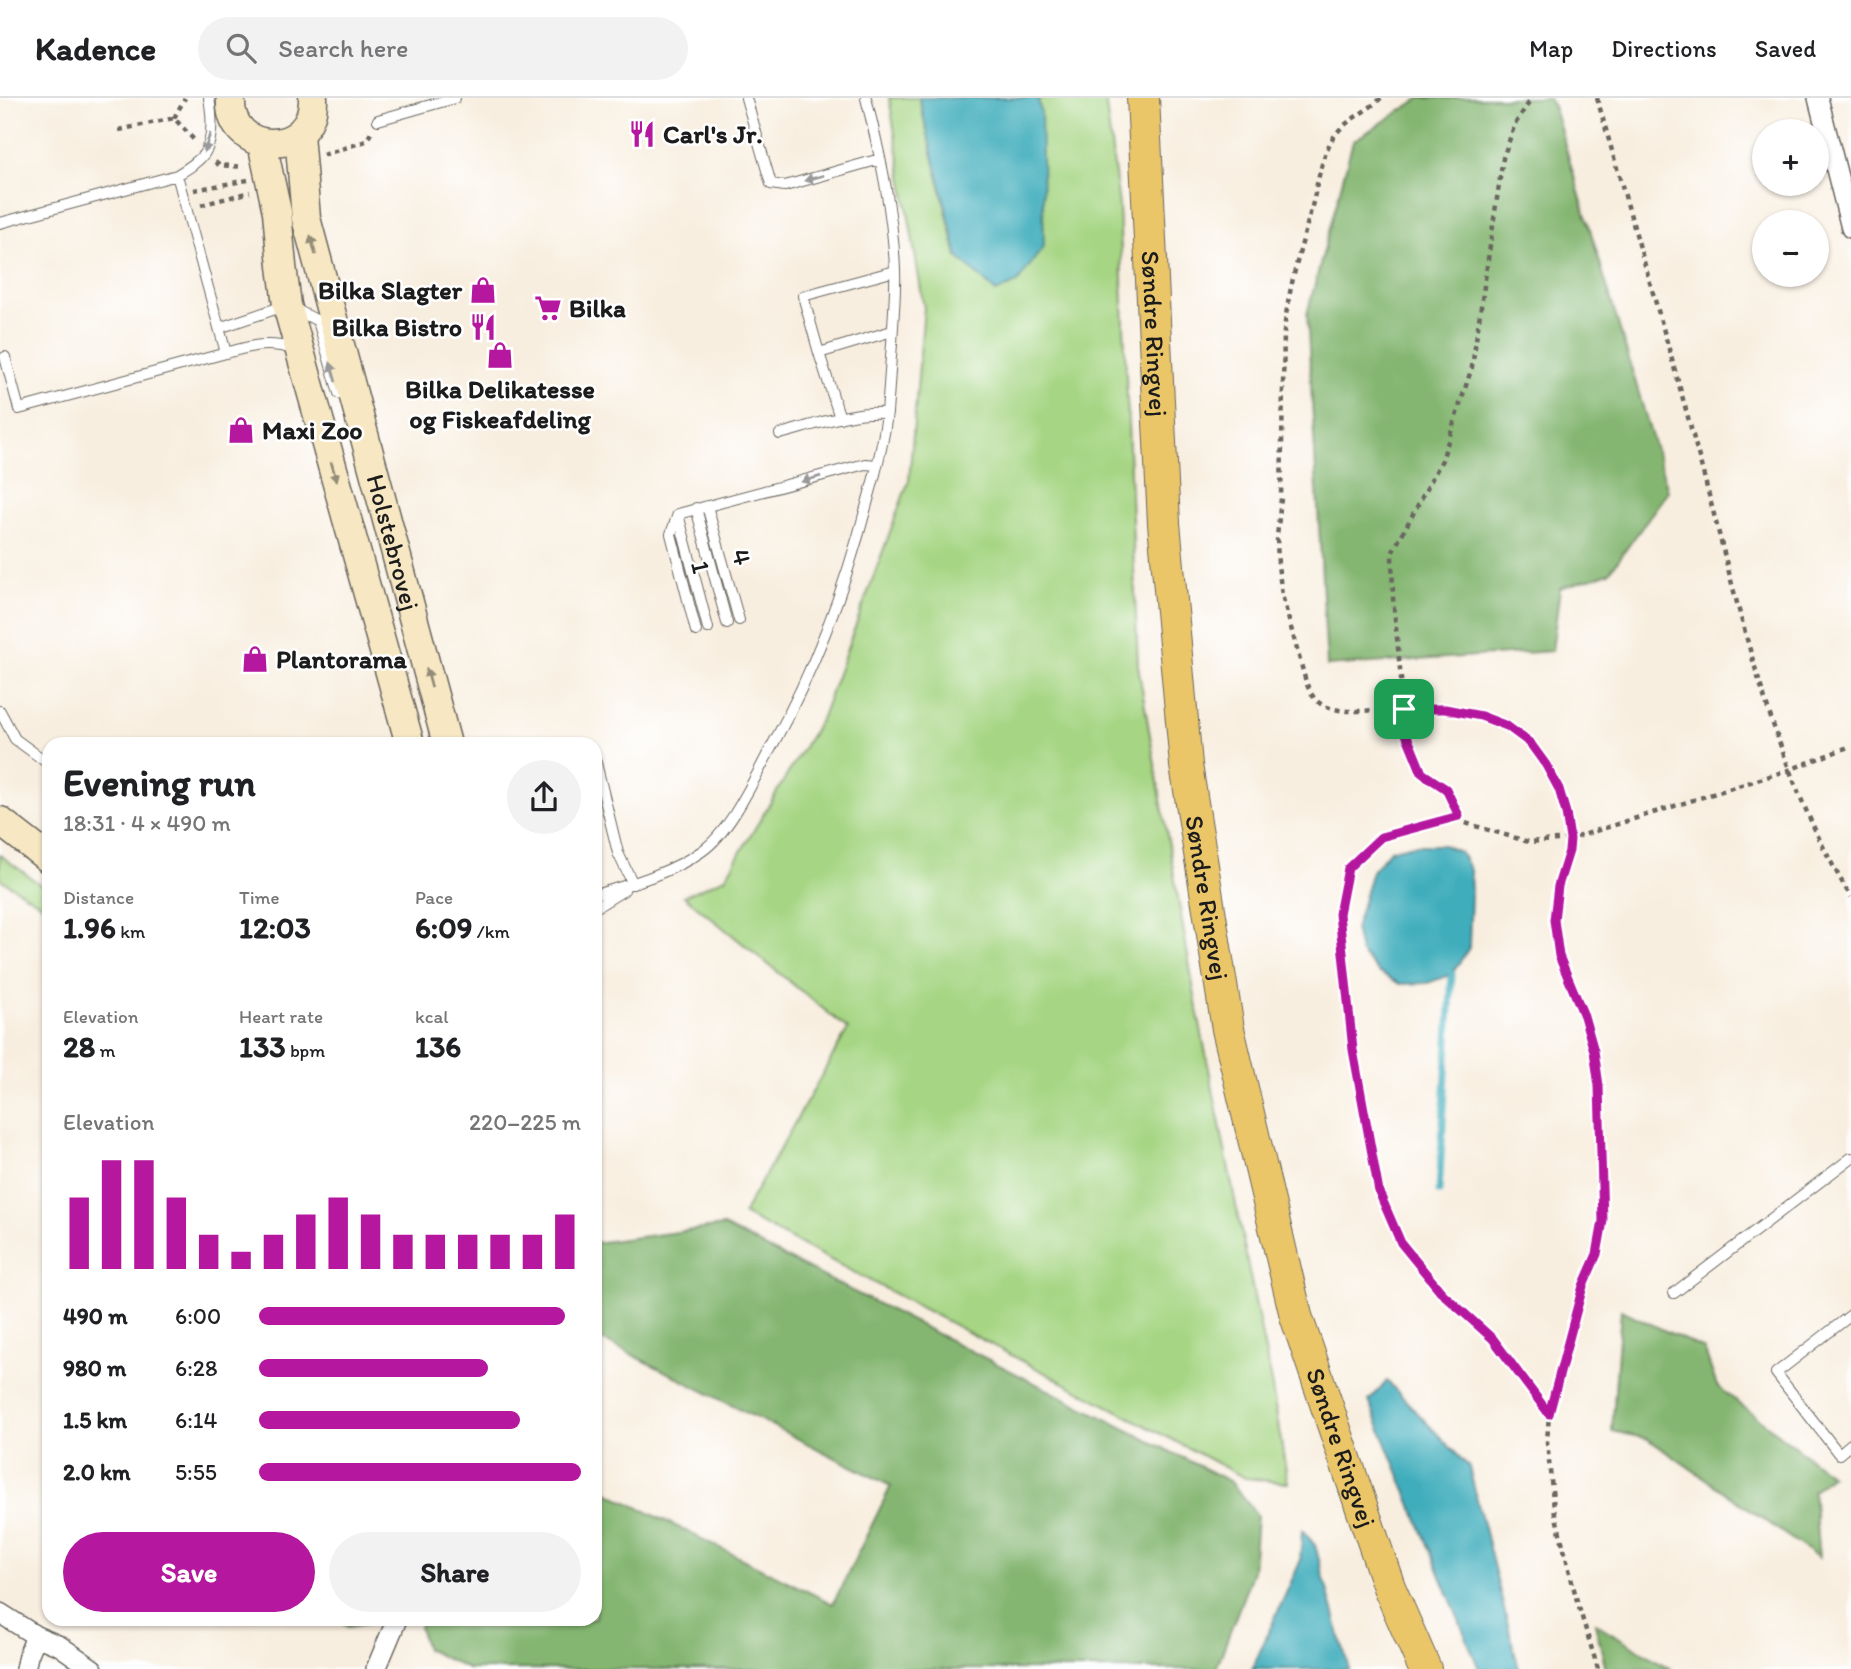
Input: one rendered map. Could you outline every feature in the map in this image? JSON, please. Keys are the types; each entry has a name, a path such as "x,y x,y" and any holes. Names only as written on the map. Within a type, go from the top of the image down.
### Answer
{"main road":[{"name":"Søndre Ringvej","path":"1143,98 1157,410 1186,765 1228,1029 1296,1316 1389,1587 1425,1669"}],"street":[{"path":"231,98 234,118 240,130 262,143 275,144 288,141 307,125 312,113 313,98"},
{"path":"1818,98 1851,228"},
{"name":"Holstebrovej","path":"299,134 306,218 362,448 445,737"},
{"name":"Holstebrovej","path":"262,143 278,212 287,305 409,737"},
{"path":"0,821 42,854"},
{"path":"0,1613 36,1636 60,1646 93,1669"},
{"path":"376,1669 394,1626"},
{"path":"25,1669 36,1636"}],"lane":[{"path":"0,223 177,175 194,164 205,152 211,134 209,98"},
{"path":"378,120 455,98"},
{"path":"746,98 771,184 785,186 880,159"},
{"path":"602,893 633,884 678,865 718,837 746,794 789,713 849,569 877,465 887,414 895,271 890,215 866,98"},
{"path":"177,175 226,353"},
{"path":"840,418 803,296 895,271"},
{"path":"219,328 287,305 318,321 343,409"},
{"path":"819,353 892,331"},
{"path":"5,357 19,409 258,344 285,346 300,351"},
{"path":"780,434 840,418 877,412 887,414"},
{"path":"708,628 678,514 865,464 877,465"},
{"path":"701,507 727,623"},
{"name":"4","path":"701,507 739,620"},
{"name":"1","path":"678,514 671,534 696,631"},
{"path":"0,710 15,739 42,759"},
{"path":"602,788 618,853 633,884"},
{"path":"602,904 633,884"},
{"path":"1674,1293 1851,1158"},
{"path":"1851,1315 1776,1373 1839,1454 1851,1444"}],"path":[{"path":"174,118 185,98"},
{"path":"1381,98 1346,124 1330,143 1321,168 1287,306 1284,332 1281,498 1277,537 1282,595 1306,682 1311,695 1320,703 1354,711 1445,709 1481,716 1507,726 1530,743 1559,789 1570,839 1558,886 1554,920 1559,956 1584,1016 1594,1051 1599,1086 1603,1221 1597,1254 1583,1286 1549,1414 1548,1442 1554,1509 1577,1601 1598,1669"},
{"path":"1532,98 1515,124 1503,158 1472,367 1442,460 1392,553 1404,729 1422,773 1446,789 1462,822 1529,842 1570,839 1789,770 1851,746"},
{"path":"1597,98 1757,674 1789,770 1830,862 1851,897"},
{"path":"1459,816 1381,837 1348,868 1339,914 1353,1050 1379,1192 1401,1243 1442,1293 1493,1339 1549,1414"}],"green space":[{"path":"889,98 919,98 957,257 1041,112 1038,98 1105,98 1119,205 1138,666 1198,1014 1271,1382 1288,1483 1245,1478 743,1214 848,1029 684,896 725,878 822,717 909,480 924,308"},
{"path":"1421,98 1548,98 1553,105 1668,491 1609,573 1560,588 1552,651 1327,666 1307,314 1353,141"},
{"path":"0,855 42,886 42,905 0,879"},
{"path":"723,1226 1231,1482 1257,1515 1253,1571 1216,1669 468,1669 426,1649 420,1626 602,1626 602,1489 833,1604 891,1486 602,1340 602,1242"},
{"path":"1621,1310 1704,1349 1717,1386 1831,1475 1813,1491 1819,1558 1648,1439 1612,1431"},
{"path":"1595,1623 1671,1669 1606,1669"}],"water":[{"path":"919,98 1038,98 1041,112 1044,246 1017,283 996,292 958,257"},
{"path":"1414,845 1443,845 1460,852 1470,870 1469,948 1452,974 1428,983 1400,984 1378,972 1360,952 1355,929 1372,871 1390,850"},
{"path":"1387,1381 1469,1467 1519,1669 1479,1669 1369,1401"},
{"path":"1302,1530 1315,1545 1349,1669 1252,1669 1300,1562"}],"waterway":[{"path":"1439,1191 1452,974"}],"place":[{"name":"Carl's Jr.","path":"642,134"},
{"name":"Bilka Slagter","path":"483,290"},
{"name":"Bilka","path":"548,308"},
{"name":"Bilka Bistro","path":"483,327"},
{"name":"Bilka Delikatesse og Fiskeafdeling","path":"500,355"},
{"name":"Maxi Zoo","path":"241,430"},
{"name":"Plantorama","path":"255,659"}],"route":[{"path":"1404,709 1445,709 1481,716 1507,726 1530,743 1546,765 1559,789 1566,813 1569,851 1558,886 1554,920 1559,956 1584,1016 1594,1051 1599,1086 1603,1221 1597,1254 1583,1286 1549,1414 1493,1339 1442,1293 1401,1243 1379,1192 1353,1050 1339,914 1348,868 1381,837 1459,816 1446,789 1422,773 1404,729 1404,709"}]}
